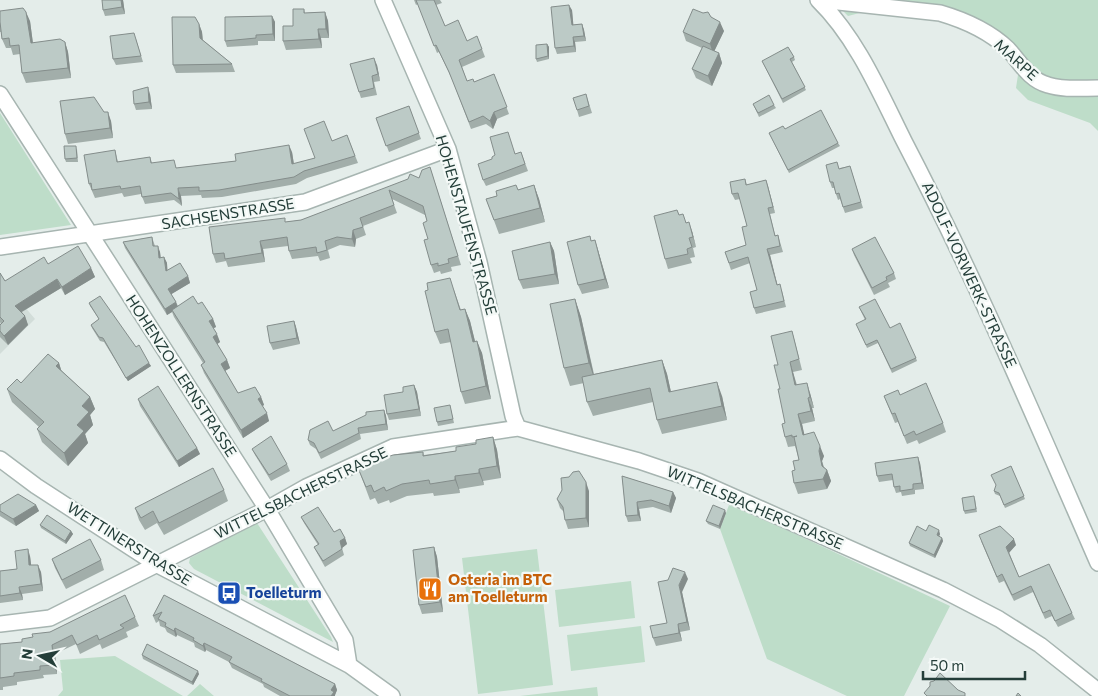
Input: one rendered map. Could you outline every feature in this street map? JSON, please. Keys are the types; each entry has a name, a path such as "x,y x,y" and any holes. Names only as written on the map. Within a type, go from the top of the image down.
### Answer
{"street":[{"name":"HOHENSTAUFENSTRASSE","path":"383,0 448,149 479,262 513,416 518,428"},
{"name":"MARPE","path":"819,0 940,13 959,18 977,27 1007,49 1024,69 1048,86 1098,88"},
{"name":"ADOLF-VORWERK-STRASSE","path":"819,0 837,18 842,26 938,205 1003,345 1098,563"},
{"name":"HOHENZOLLERNSTRASSE","path":"0,94 267,509 345,640 349,665"},
{"name":"SACHSENSTRASSE","path":"0,247 305,202 448,149"},
{"name":"WITTELSBACHERSTRASSE","path":"0,624 50,618 267,509 306,487 393,447 518,428 639,461 698,481 935,586 999,619 1040,645 1098,691"},
{"name":"WETTINERSTRASSE","path":"0,459 36,486 156,564 349,665 392,696"}],"shaded area":[{"path":"0,273 13,293 35,319 0,354"}],"green space":[{"path":"832,0 1098,0 1098,131 1090,123 1028,100 1016,88 1019,68 988,40 947,21 871,10 848,16"},
{"path":"0,113 71,225 0,235"},
{"path":"729,505 950,606 904,696 847,696 767,659 720,529"},
{"path":"257,523 333,642 194,569 189,563 190,558"},
{"path":"537,549 553,685 478,694 462,558"},
{"path":"631,581 635,618 559,627 555,590"},
{"path":"641,626 645,662 571,671 567,635"},
{"path":"115,656 183,696 58,696 63,690 60,660"},
{"path":"200,684 214,696 187,696"},
{"path":"597,687 598,696 520,696"}],"building":[{"path":"102,0 121,0 122,7 103,10"},
{"path":"416,0 434,0 445,26 458,20 467,41 477,36 482,49 459,60 467,81 473,79 474,82 494,74 507,107 494,112 490,121 483,116 469,122 449,72 436,45 434,46"},
{"path":"569,5 572,25 582,24 584,36 573,37 574,46 555,48 551,7"},
{"path":"23,8 26,12 31,43 60,39 65,42 68,68 22,73 19,45 10,46 9,38 2,39 0,11"},
{"path":"293,9 304,9 304,13 325,12 326,29 318,29 319,39 283,41 283,26 293,26"},
{"path":"693,9 703,13 708,12 711,17 720,22 710,44 683,32"},
{"path":"272,16 273,34 256,35 256,38 225,41 225,17"},
{"path":"172,17 195,17 199,24 200,38 232,64 173,65"},
{"path":"134,33 141,56 113,59 110,36"},
{"path":"547,44 548,56 536,59 536,45"},
{"path":"703,46 719,53 708,76 692,69"},
{"path":"788,47 794,57 790,59 805,87 782,99 762,61"},
{"path":"374,58 378,74 372,76 374,88 359,92 350,64"},
{"path":"148,87 149,102 134,104 133,91"},
{"path":"586,94 589,106 577,110 573,98"},
{"path":"769,95 774,105 758,113 753,104"},
{"path":"94,97 104,112 108,112 110,128 65,134 60,101"},
{"path":"409,106 419,133 386,146 376,118"},
{"path":"821,110 838,143 788,170 769,133 783,126 785,129"},
{"path":"324,121 332,141 347,135 355,156 304,171 294,177 219,190 199,191 199,187 178,188 179,199 171,193 142,197 140,186 121,189 120,186 92,190 91,183 89,184 84,155 115,150 117,162 150,157 151,163 174,160 176,168 236,161 235,154 289,145 292,164 315,158 304,129"},
{"path":"508,132 515,154 521,152 525,164 483,180 478,164 492,159 495,155 490,137"},
{"path":"64,146 76,146 77,158 65,159"},
{"path":"837,162 839,169 850,166 861,202 843,207 839,193 836,194 833,182 830,182 826,165"},
{"path":"430,167 458,256 448,259 449,263 438,266 438,263 431,265 424,240 428,239 423,223 427,221 423,206 389,190 394,205 360,218 363,227 353,230 352,239 337,237 325,241 327,250 317,253 316,247 289,251 287,237 260,241 262,253 225,259 224,253 213,254 209,227 285,218 285,222 301,220 408,179 410,174 419,178 422,170"},
{"path":"745,179 746,185 766,180 773,207 768,208 775,236 778,235 780,246 767,249 777,285 780,284 784,301 754,308 750,292 757,290 748,257 729,263 725,252 746,245 742,227 747,226 738,193 732,194 730,182"},
{"path":"516,185 518,190 534,185 540,208 494,220 486,199 497,196 496,191"},
{"path":"677,210 679,215 683,214 686,223 689,222 693,237 689,238 692,247 687,249 688,254 665,259 654,216"},
{"path":"590,236 591,241 595,240 605,279 578,285 567,242"},
{"path":"152,237 153,246 158,246 159,258 164,257 166,271 180,263 188,276 168,289 176,302 165,309 123,242"},
{"path":"875,237 894,273 886,277 887,280 872,288 852,249"},
{"path":"550,242 555,274 519,280 512,251"},
{"path":"78,246 91,268 62,287 57,279 15,306 25,316 4,336 0,331 0,325 4,321 0,317 0,273 5,281 44,257 48,264"},
{"path":"450,278 460,310 465,309 473,342 477,341 486,386 461,392 448,329 435,332 425,291 428,290 427,283"},
{"path":"100,296 136,347 139,345 149,363 126,378 103,338 99,337 91,325 99,319 89,303"},
{"path":"193,296 198,304 202,302 213,319 209,321 217,334 213,337 227,360 221,364 238,393 255,387 261,397 258,399 267,413 241,430 201,365 205,362 172,310"},
{"path":"575,299 589,363 564,368 550,304"},
{"path":"875,299 890,328 900,323 916,358 891,369 877,340 866,345 856,324 866,319 859,307"},
{"path":"294,321 297,338 270,343 267,326"},
{"path":"792,331 799,359 790,362 795,385 807,383 810,397 808,398 811,411 798,414 803,435 814,432 820,446 822,466 827,470 823,479 794,483 792,471 795,470 793,461 799,460 794,437 797,436 785,437 782,424 785,423 778,389 780,389 774,365 778,365 771,336"},
{"path":"48,354 59,363 56,366 90,397 82,406 89,412 77,425 84,431 64,453 37,429 44,422 7,389 17,379 21,383"},
{"path":"662,360 669,392 717,382 722,406 657,420 650,388 587,402 582,377"},
{"path":"926,383 943,423 916,435 914,431 904,436 895,413 892,414 884,396 898,390 900,395"},
{"path":"414,385 419,409 387,414 384,395 403,392 403,387"},
{"path":"158,386 197,448 177,461 138,399"},
{"path":"450,405 453,419 437,422 434,408"},
{"path":"384,410 386,424 358,428 359,433 319,453 314,443 308,440 310,430 328,421 333,431 366,415 366,412"},
{"path":"271,436 287,464 269,475 252,449"},
{"path":"493,437 497,466 479,469 479,473 455,476 455,480 430,484 429,480 402,484 386,491 384,487 374,492 371,485 366,487 358,468 393,455 423,452 423,456 456,451 456,447 476,444 476,440"},
{"path":"918,457 922,483 913,484 913,489 900,491 900,486 894,487 892,474 877,476 875,463"},
{"path":"1011,466 1024,496 1004,505 999,493 994,491 996,485 991,475"},
{"path":"213,468 224,490 159,523 153,511 141,518 135,508"},
{"path":"579,471 586,482 586,518 565,520 563,507 557,499 562,490 561,478 569,477 573,472"},
{"path":"622,476 673,492 669,506 651,500 637,502 638,515 626,516"},
{"path":"18,494 36,505 13,519 0,511 0,505"},
{"path":"974,496 976,509 964,511 962,498"},
{"path":"713,505 725,510 719,526 706,521"},
{"path":"318,507 334,532 340,529 345,538 340,541 342,549 323,561 314,547 319,544 301,517"},
{"path":"47,515 71,531 65,541 40,525"},
{"path":"929,525 939,530 937,535 942,538 934,555 909,543 917,526 926,531"},
{"path":"1000,526 1014,539 1006,547 1019,577 1049,564 1072,613 1055,621 1050,610 1043,613 1031,586 1012,595 1002,574 997,577 979,535"},
{"path":"90,539 101,560 62,580 52,559"},
{"name":"Osteria im BTC am Toelleturm","path":"434,547 440,602 419,605 413,550"},
{"path":"28,549 29,565 38,565 41,584 19,587 20,593 0,596 0,571 17,569 15,551"},
{"path":"673,568 685,572 679,585 687,622 678,624 679,633 653,638 650,626 667,623 658,582 668,580"},
{"path":"125,595 135,617 120,625 124,628 99,640 97,635 77,645 72,635 52,645 54,665 40,666 40,670 14,673 14,676 0,678 0,644 22,642 22,639 33,637 32,634 50,632"},
{"path":"164,595 335,684 331,690 334,692 331,696 290,696 261,681 262,679 229,662 232,657 204,643 203,646 193,640 194,638 175,628 174,631 165,626 166,623 158,619 162,612 153,616"},
{"path":"147,644 198,671 192,682 142,655"},
{"path":"940,673 958,690 965,693 965,696 927,696 924,693 930,686 930,682 934,681"}],"place":[{"name":"Osteria im BTC am Toelleturm","path":"430,589"},
{"name":"Toelleturm","path":"229,593"}]}
